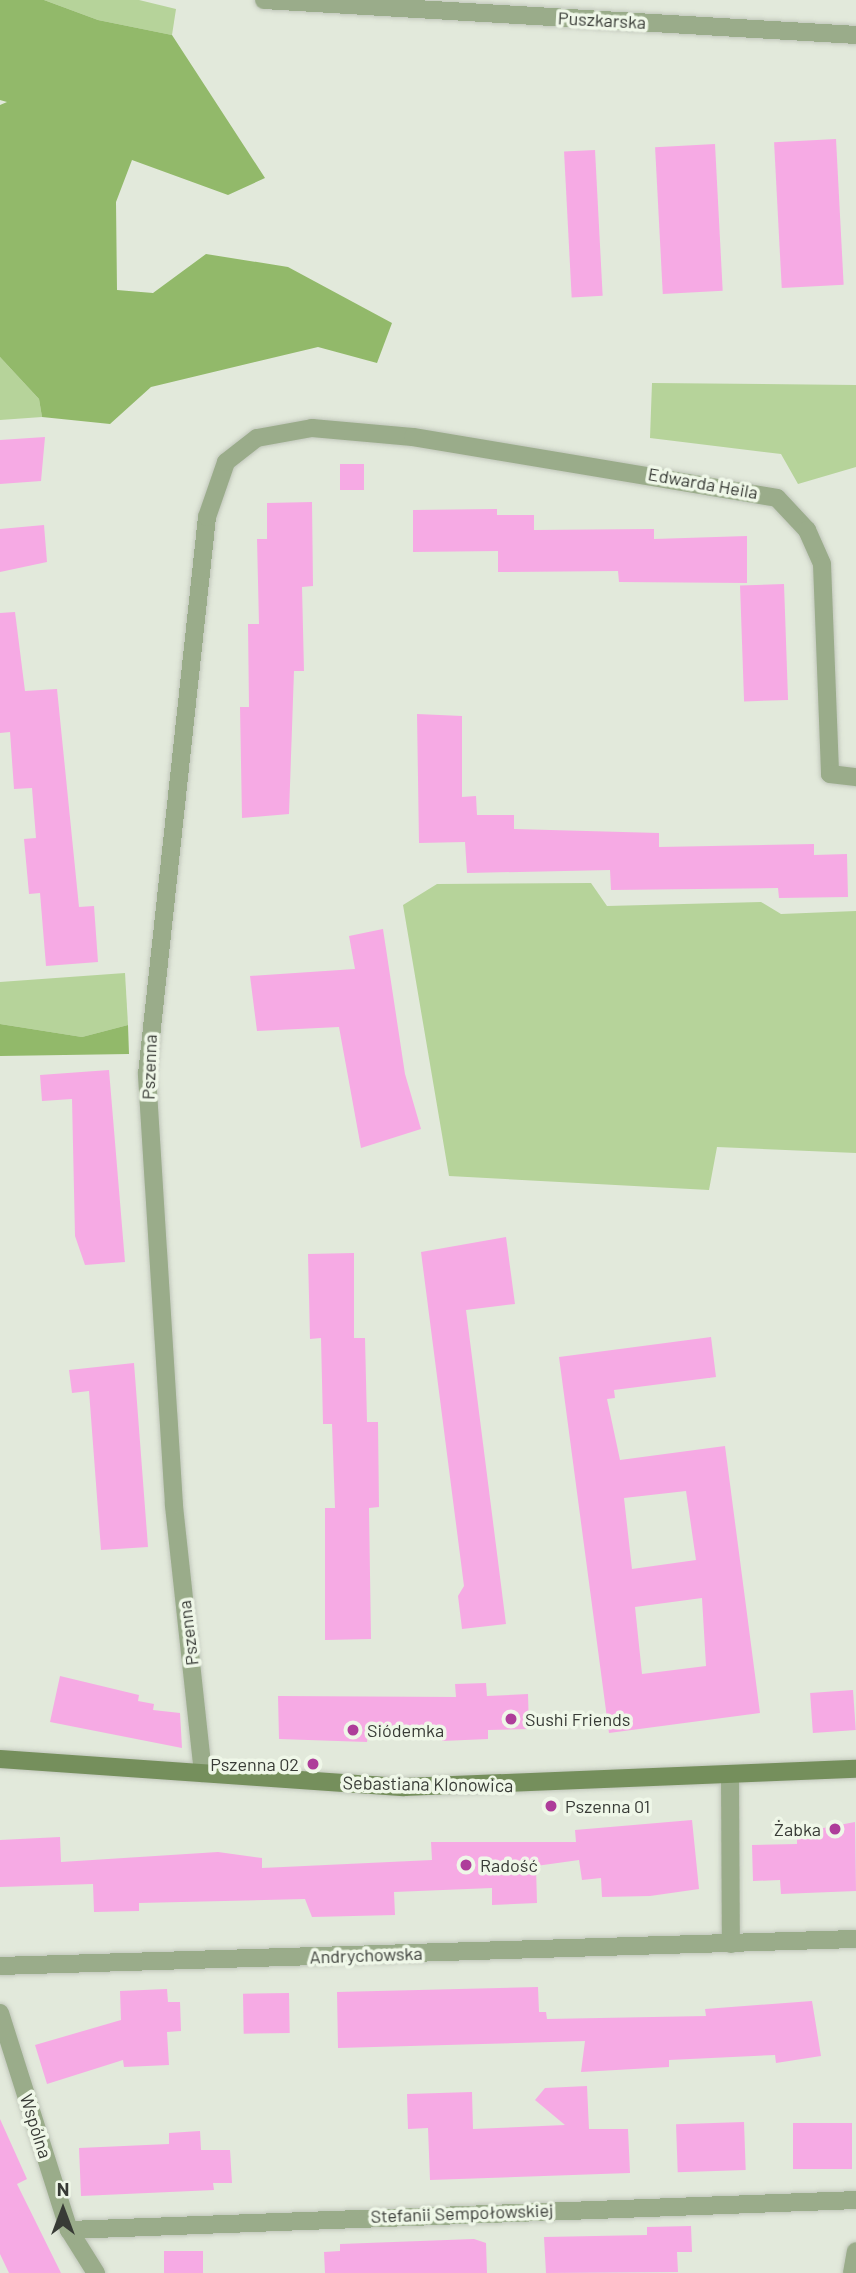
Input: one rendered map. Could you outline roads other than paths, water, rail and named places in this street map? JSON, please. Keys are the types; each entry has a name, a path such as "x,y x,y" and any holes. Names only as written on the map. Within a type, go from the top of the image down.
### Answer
{"street":[{"name":"Puszkarska","path":"264,0 856,35"},
{"name":"Edwarda Heila","path":"312,428 413,437 777,498 807,530 822,564 830,774 856,777"},
{"name":"Pszenna","path":"203,1773 174,1505 147,1051 211,497 239,449 271,432 312,428"},
{"name":"Sebastiana Klonowica","path":"0,1759 471,1788 856,1769"},
{"path":"730,1776 731,1944"},
{"name":"Andrychowska","path":"0,1966 856,1939"},
{"name":"Wspólna","path":"0,2013 69,2230 96,2273"},
{"name":"Stefanii Sempołowskiej","path":"69,2230 856,2200"},
{"path":"852,2273 856,2251"}],"place":[{"name":"Sushi Friends","path":"511,1719"},
{"name":"Siódemka","path":"353,1730"},
{"name":"Pszenna 02","path":"313,1764"},
{"name":"Pszenna 01","path":"551,1806"},
{"name":"Żabka","path":"835,1829"},
{"name":"Radość","path":"466,1865"}]}
